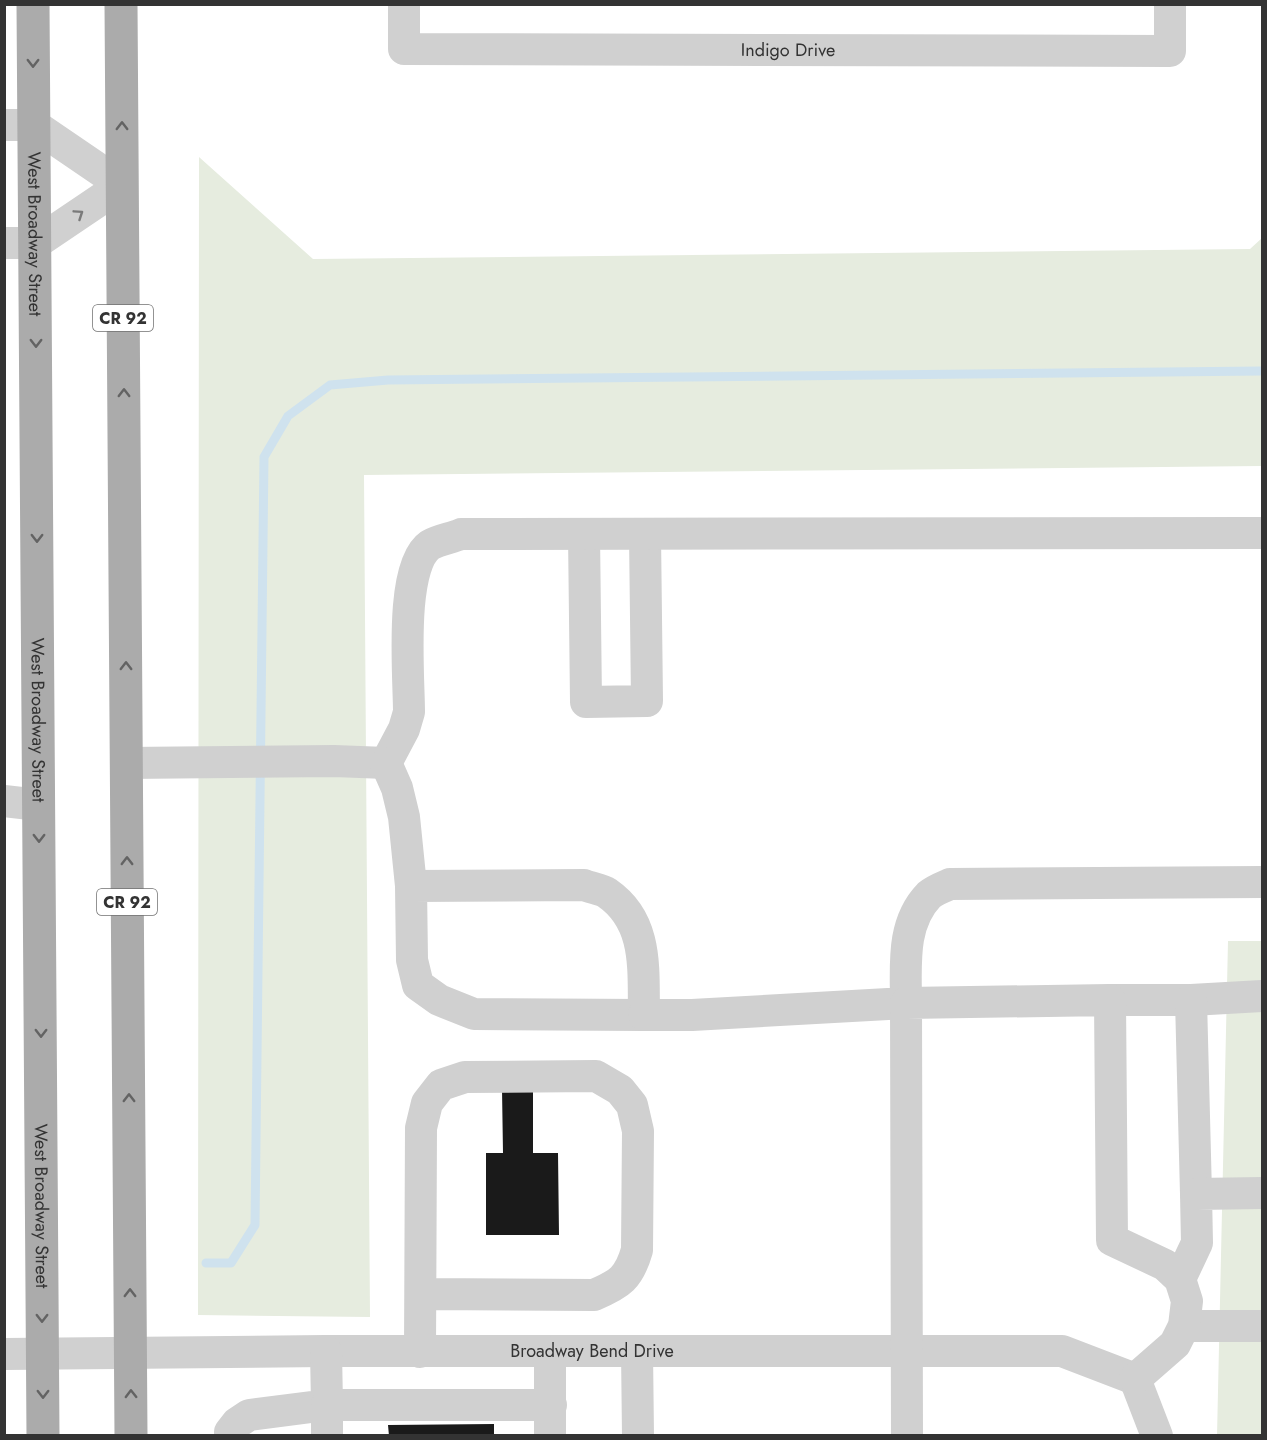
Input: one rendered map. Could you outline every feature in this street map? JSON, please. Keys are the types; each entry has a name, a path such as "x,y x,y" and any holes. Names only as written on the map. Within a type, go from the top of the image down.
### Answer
{"main road":[{"name":"West Broadway Street","path":"33,4 19,125 20,243 39,805 43,1436"},
{"name":"CR 92","path":"121,4 131,1436"}],"street":[{"name":"Indigo Drive","path":"404,4 404,49 1170,51 1170,4"},
{"path":"19,125 122,184"},
{"path":"20,243 122,184"},
{"path":"386,763 404,729 409,712 408,598 416,565 429,545 461,534 1263,532"},
{"path":"584,534 586,702 647,701 645,534"},
{"path":"126,763 334,761 386,763"},
{"path":"386,763 397,788 404,817 411,886 412,960 418,985 440,1000 474,1014 692,1015 906,1003 1191,1000 1263,996"},
{"path":"4,801 39,805"},
{"path":"907,1436 906,945 915,916 930,895 950,884 1263,882"},
{"path":"411,886 584,885 606,892 635,926 643,952 644,1015"},
{"path":"1110,1000 1112,1240 1165,1265 1180,1279 1187,1301 1184,1326 1174,1344 1135,1379 1157,1436"},
{"path":"1180,1279 1197,1243 1191,1000"},
{"path":"420,1352 421,1128 427,1103 441,1085 465,1077 596,1076 620,1090 632,1106 638,1131 637,1250 632,1269 614,1286 594,1295 421,1294"},
{"path":"1196,1194 1263,1193"},
{"path":"1184,1326 1263,1326"},
{"path":"326,1351 327,1420"},
{"name":"Broadway Bend Drive","path":"4,1353 1062,1351 1135,1379"},
{"path":"550,1352 550,1436"},
{"path":"637,1352 638,1436"},
{"path":"230,1436 230,1432 237,1423 249,1415 327,1420 550,1404"}],"shaded area":[{"path":"199,157 313,259 1250,249 1262,238 1262,466 364,475 370,1317 198,1315"},
{"path":"1228,941 1262,941 1262,1435 1217,1436"}],"building":[{"path":"502,1089 533,1089 533,1153 558,1153 559,1235 486,1235 486,1153 503,1153"},
{"path":"494,1424 494,1436 389,1436 388,1425"}],"waterway":[{"path":"206,1263 231,1263 255,1225 264,457 288,416 330,385 388,380 1262,371"}]}
